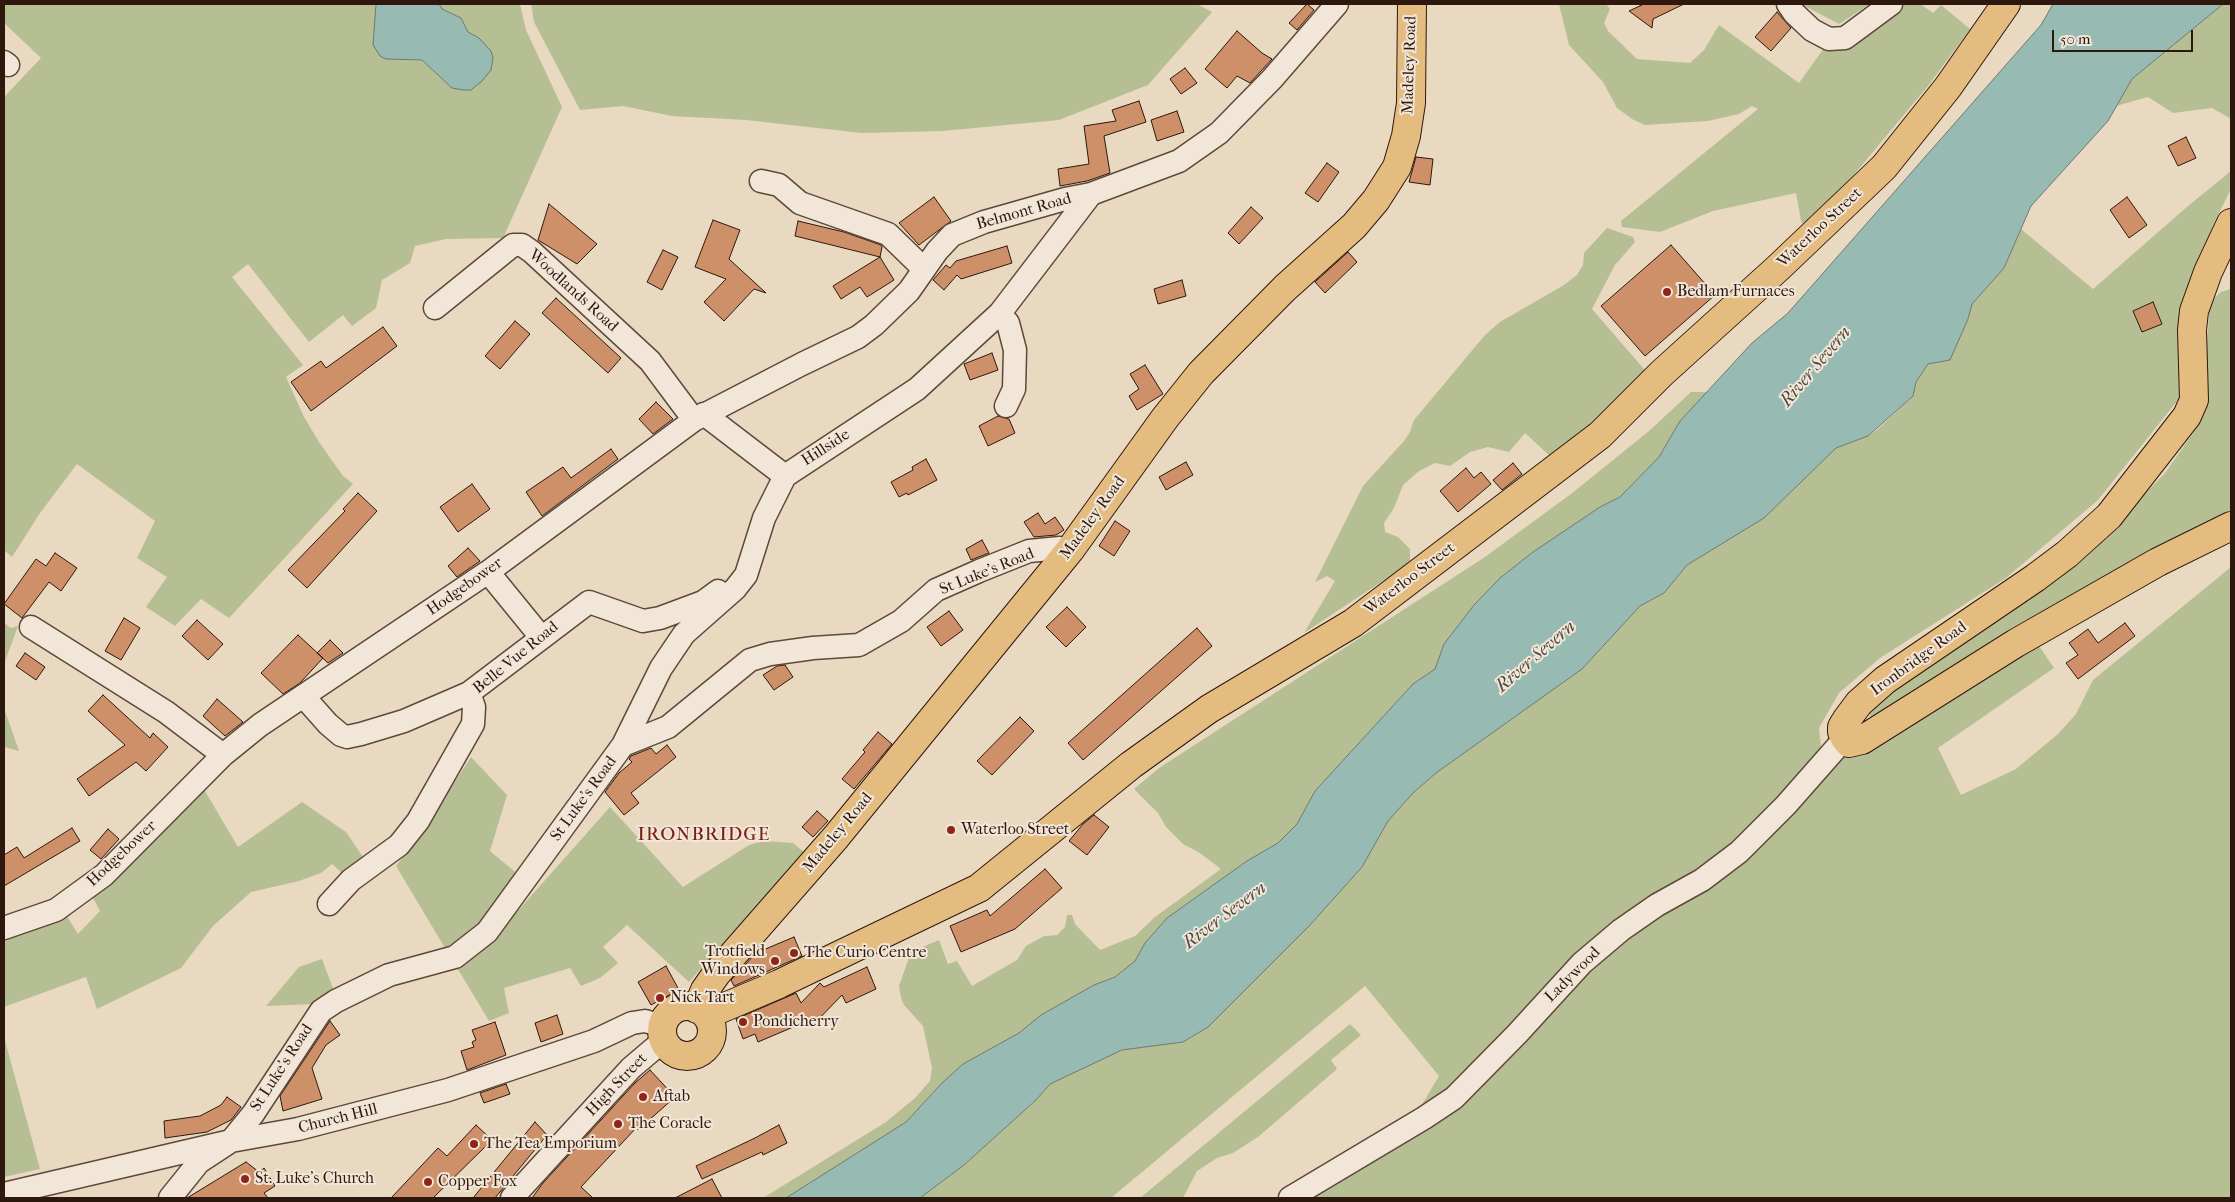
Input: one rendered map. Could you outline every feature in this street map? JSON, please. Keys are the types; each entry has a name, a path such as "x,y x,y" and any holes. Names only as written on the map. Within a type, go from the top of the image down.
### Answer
{"main road":[{"name":"Madeley Road","path":"702,1012 705,990 716,973 836,836 1070,550 1165,418 1201,372 1285,288 1354,226 1376,200 1397,167 1406,136 1411,103 1412,4"},
{"name":"Waterloo Street","path":"702,1012 787,980 979,888 1131,765 1209,710 1353,623 1600,435 1662,372 1778,268 1884,167 1948,86 2006,4"},
{"name":"Ironbridge Road","path":"1845,738 1842,727 1847,719 1859,703 1885,680 2035,578 2067,554 2109,516 2187,416 2194,400 2192,330 2194,311 2208,272 2231,224"},
{"path":"1845,738 1849,743 1862,740 2016,643 2158,562 2231,526"},
{"path":"683,1007 702,1012 712,1029 709,1044 697,1054 681,1055 674,1052 664,1033 666,1019 676,1009 683,1007"}],"street":[{"name":"Belmont Road","path":"699,417 858,337 874,325 909,291 947,238 984,222 1065,199 1091,194 1179,161 1219,133 1277,74 1337,4"},
{"path":"1788,4 1794,14 1812,30 1829,39 1845,38 1892,4"},
{"path":"761,181 779,185 800,202 888,234 924,269"},
{"name":"Hillside","path":"622,745 661,668 684,634 735,589 746,575 764,518 784,476 917,388 1000,314 1091,194"},
{"name":"Woodlands Road","path":"435,308 513,245 522,245 532,252 650,361 699,417 784,476"},
{"path":"1000,314 1008,323 1016,350 1014,389 1006,406"},
{"name":"Hodgebower","path":"4,928 56,910 104,875 223,755 260,725 488,572 699,417"},
{"name":"St Luke's Road","path":"231,1141 253,1114 321,1011 336,1001 389,975 455,957 487,932 622,745 668,727 750,660 770,654 813,648 859,645 901,622 936,590 1030,551 1060,548 1070,550"},
{"path":"488,572 541,637"},
{"name":"Belle Vue Road","path":"329,904 351,880 399,845 418,821 473,724 474,707 469,693 589,602 643,621 660,618 703,602 737,578 746,575"},
{"path":"31,627 166,712 223,755"},
{"path":"304,697 334,730 348,737 404,721 469,693"},
{"name":"Ladywood","path":"1290,1198 1454,1098 1517,1034 1582,962 1620,930 1657,905 1702,880 1739,852 1786,804 1845,738"},
{"name":"Church Hill","path":"4,1194 231,1141 298,1129 448,1090 594,1041 632,1023 645,1021 664,1033"},
{"name":"High Street","path":"512,1198 664,1033"},
{"path":"170,1198 199,1162 231,1141"}],"green space":[{"path":"4,4 376,4 386,59 422,60 452,88 463,90 479,38 468,32 461,18 442,9 439,4 520,4 526,30 562,107 503,238 446,239 415,246 410,263 382,280 376,308 352,326 343,315 309,342 248,264 232,277 303,365 286,377 304,417 319,442 343,476 353,484 229,618 201,599 175,626 146,607 167,577 137,558 155,521 77,464 40,513 12,557 4,550 4,97 41,58 4,23"},
{"path":"531,4 1197,4 1212,12 1148,85 1059,120 943,131 862,133 746,120 672,116 623,106 580,110 534,22"},
{"path":"1559,4 1606,4 1610,9 1604,23 1608,31 1637,59 1690,63 1704,50 1719,25 1799,83 1824,48 1901,4 1920,4 1933,13 1941,5 1970,29 1928,86 1807,231 1801,221 1796,193 1713,211 1660,232 1622,227 1621,221 1758,109 1752,106 1739,114 1708,121 1645,125 1632,119 1617,108 1603,82 1569,45"},
{"path":"1801,4 1870,4 1839,24"},
{"path":"2223,4 2231,4 2231,119 2212,108 2173,113 2148,97 2116,106 2132,79"},
{"path":"2231,171 2231,189 2213,225 2180,318 2182,395 2098,500 2006,578 1880,658 1839,693 1819,728 1821,747 1830,755 1857,756 2039,646 2054,668 1938,748 1961,795 2016,769 2058,734 2076,714 2093,680 2231,567 2231,1198 1311,1198 1396,1148 1439,1076 1365,986 1111,1198 920,1198 964,1165 1036,1100 1050,1084 1122,1050 1183,1042 1208,1027 1310,925 1362,867 1388,821 1413,793 1436,773 1582,669 1640,606 1664,593 1687,565 1764,518 1836,448 1868,436 1913,396 1916,382 1928,364 1950,359 1968,319 1972,304 2004,268 2021,229 2093,289"},
{"path":"1607,228 1633,237 1635,242 1615,265 1592,309 1650,376 1552,458 1525,433 1509,452 1488,447 1470,452 1450,466 1435,463 1419,471 1403,485 1394,508 1384,523 1385,532 1398,537 1410,549 1410,563 1304,633 1335,581 1327,576 1315,582 1363,486 1404,441 1410,432 1414,420 1485,335 1500,322 1564,285 1577,275 1583,265 1584,253"},
{"path":"2231,289 2231,510 2165,543 2011,628 1872,720 1868,711 1892,690 2110,530 2165,473 2201,422 2210,302 2221,292"},
{"path":"1691,392 1709,392 1680,421 1659,457 1620,497 1600,507 1533,552 1500,578 1474,605 1444,644 1435,669 1413,684 1315,791 1297,824 1278,843 1247,861 1167,918 1145,943 1135,961 1115,977 1094,985 1041,1015 1019,1033 963,1064 942,1083 906,1122 786,1198 763,1198 886,1122 915,1098 930,1081 932,1068 923,1026 904,1005 899,986 911,952 939,940 948,964 957,961 972,986 1017,960 1026,946 1044,936 1057,935 1065,927 1067,915 1072,915 1075,924 1100,950 1135,936 1155,917 1221,869 1200,853 1183,844 1166,827 1158,813 1134,789 1159,768 1485,557 1571,494 1649,431"},
{"path":"4,623 11,628 18,626 4,664"},
{"path":"4,708 19,751 4,747"},
{"path":"471,757 507,795 490,851 520,876 481,927 445,948 396,866 418,838"},
{"path":"202,786 238,847 302,802 346,832 365,860 343,874 332,864 321,873 299,881 251,892 213,926 181,968 97,1009 86,977 4,1007 4,940 43,926 65,913 78,934 100,911 92,896"},
{"path":"610,807 683,887 749,845 764,841 793,843 804,852 689,982 627,925 603,947 618,963 600,978 581,986 570,968 504,988 509,1013 489,1021 456,966 491,941"},
{"path":"322,959 335,994 314,1004 266,1006 299,967"},
{"path":"1350,1024 1361,1035 1331,1060 1337,1069 1258,1137 1233,1153 1217,1158 1197,1171 1183,1198 1140,1198"},
{"path":"4,1037 40,1169 4,1177"}],"water":[{"path":"376,4 439,4 442,9 461,18 468,32 479,38 491,51 493,58 491,70 471,90 463,90 452,88 422,60 386,59 380,56 373,45"},
{"name":"River Severn","path":"2053,4 2223,4 2132,79 2108,121 2031,206 2004,268 1972,304 1968,319 1950,360 1928,364 1916,382 1913,396 1868,436 1836,448 1764,518 1687,565 1664,593 1640,606 1582,669 1436,773 1413,793 1388,821 1362,867 1310,925 1208,1027 1183,1042 1122,1050 1050,1084 1036,1100 964,1165 920,1198 786,1198 906,1122 942,1083 963,1064 1019,1033 1041,1015 1094,985 1115,977 1135,961 1145,943 1167,918 1247,861 1278,843 1297,824 1315,791 1413,684 1435,669 1444,644 1474,605 1500,578 1533,552 1600,507 1620,497 1659,457 1680,421 1752,343 1788,313 2041,25"}],"building":[{"path":"1307,4 1314,10 1297,30 1289,23"},
{"path":"1644,4 1684,4 1653,19 1652,28 1629,11"},
{"path":"1777,12 1791,28 1771,51 1755,37"},
{"path":"1237,31 1262,53 1272,59 1250,83 1237,76 1227,88 1205,69"},
{"path":"1185,68 1197,83 1181,94 1170,79"},
{"path":"1139,101 1146,122 1104,136 1110,173 1087,181 1060,186 1058,169 1089,164 1084,126 1116,121 1112,110"},
{"path":"1177,111 1184,132 1157,141 1151,120"},
{"path":"2186,137 2196,158 2178,166 2168,146"},
{"path":"1416,157 1433,159 1430,185 1409,182"},
{"path":"1327,163 1339,172 1318,202 1305,193"},
{"path":"934,197 951,221 919,245 899,223"},
{"path":"2127,197 2147,225 2129,238 2110,210"},
{"path":"549,204 597,244 577,264 538,240"},
{"path":"1251,207 1263,218 1239,244 1228,233"},
{"path":"713,220 740,230 729,259 766,293 754,289 724,321 704,302 726,279 695,267"},
{"path":"798,221 844,232 881,245 880,257 795,236"},
{"path":"1671,245 1715,295 1645,356 1601,306"},
{"path":"1007,246 1012,263 961,279 957,275 944,290 933,280 946,265 950,268 956,261"},
{"path":"663,250 678,257 662,290 647,282"},
{"path":"1348,252 1357,262 1325,293 1315,282"},
{"path":"880,257 894,280 867,297 860,287 841,299 833,286"},
{"path":"1182,280 1186,296 1158,304 1154,289"},
{"path":"556,298 621,358 608,373 542,313"},
{"path":"2153,302 2162,324 2142,332 2133,311"},
{"path":"515,321 530,334 500,369 485,356"},
{"path":"383,327 397,346 311,411 291,382 321,361 326,368"},
{"path":"992,353 998,370 970,380 964,364"},
{"path":"1145,365 1163,394 1137,410 1129,396 1139,389 1130,374"},
{"path":"656,402 673,419 653,434 639,419"},
{"path":"998,416 1009,419 1015,433 988,446 979,426"},
{"path":"611,449 618,459 542,516 526,492 563,467 571,478"},
{"path":"926,459 937,480 908,495 907,493 899,497 891,482 913,470 912,467"},
{"path":"1186,462 1193,475 1166,490 1159,477"},
{"path":"1513,463 1522,474 1502,490 1493,480"},
{"path":"1466,468 1474,478 1481,472 1491,484 1458,512 1440,491"},
{"path":"472,484 490,509 458,532 440,507"},
{"path":"358,493 377,511 307,588 288,570 345,511 343,509"},
{"path":"1038,513 1045,524 1055,517 1064,530 1056,535 1034,537 1024,522"},
{"path":"1115,521 1130,531 1114,556 1099,546"},
{"path":"982,540 989,553 971,560 966,549"},
{"path":"468,548 480,561 457,577 448,566"},
{"path":"55,553 77,568 61,591 49,582 22,618 4,604 36,559 46,566"},
{"path":"1067,607 1086,627 1066,647 1046,627"},
{"path":"949,611 963,630 941,646 927,627"},
{"path":"124,618 140,628 121,660 105,651"},
{"path":"197,620 223,644 208,660 182,636"},
{"path":"2125,623 2135,636 2078,679 2066,663 2078,655 2069,643 2088,629 2098,643"},
{"path":"1197,628 1212,646 1083,760 1068,743"},
{"path":"298,635 323,658 300,683 283,694 261,673"},
{"path":"330,640 343,653 328,663 317,653"},
{"path":"25,653 45,667 36,680 16,666"},
{"path":"785,665 793,677 774,690 763,675 777,666"},
{"path":"103,695 150,738 153,733 168,747 146,771 136,762 89,796 77,779 125,745 88,711"},
{"path":"217,699 243,722 225,736 203,716"},
{"path":"1020,717 1034,731 992,775 977,761"},
{"path":"878,732 892,744 854,789 842,779 865,752 863,750"},
{"path":"667,745 676,757 631,793 639,803 624,815 605,792 619,773 632,762 629,759 631,756 651,748 656,754"},
{"path":"817,811 828,821 813,837 802,827"},
{"path":"1094,815 1109,827 1087,855 1069,841 1083,824"},
{"path":"72,828 80,841 4,886 4,855 17,847 24,858"},
{"path":"108,829 119,839 101,859 90,850"},
{"path":"1045,869 1062,888 1015,929 961,952 950,926 987,910 990,916"},
{"path":"794,937 802,956 734,986 731,980 756,953"},
{"path":"666,966 679,990 651,1005 638,982"},
{"path":"867,967 876,989 846,1003 842,995 812,1026 805,1022 758,1042 755,1034 743,1039 736,1019 796,993 801,1003 820,983 824,987"},
{"path":"557,1015 563,1034 541,1042 535,1023"},
{"path":"330,1021 340,1035 326,1045 312,1068 322,1099 283,1111 280,1096"},
{"path":"495,1022 506,1055 467,1070 461,1051 474,1047 472,1042 476,1040 472,1030"},
{"path":"650,1070 675,1097 638,1130 636,1128 581,1187 593,1198 532,1198 543,1183 635,1083"},
{"path":"506,1084 510,1094 484,1103 480,1093"},
{"path":"227,1097 241,1107 231,1120 207,1132 165,1138 164,1121 200,1116 221,1105"},
{"path":"535,1122 547,1135 495,1198 473,1198"},
{"path":"476,1125 492,1140 433,1198 391,1198 438,1148 447,1156"},
{"path":"779,1125 787,1143 763,1155 762,1152 702,1179 696,1166"},
{"name":"St. Luke's Church","path":"246,1162 259,1172 264,1168 275,1186 264,1193 268,1198 187,1198"},
{"path":"712,1179 722,1198 675,1198"}],"place":[{"name":"Bedlam Furnaces","path":"1667,292"},
{"name":"Waterloo Street","path":"951,830"},
{"name":"The Curio Centre","path":"794,953"},
{"name":"Trotfield Windows","path":"775,961"},
{"name":"Nick Tart","path":"660,998"},
{"name":"Pondicherry","path":"743,1022"},
{"name":"Aftab","path":"643,1097"},
{"name":"The Coracle","path":"618,1124"},
{"name":"The Tea Emporium","path":"474,1144"},
{"name":"St. Luke's Church","path":"245,1179"},
{"name":"Copper Fox","path":"428,1182"}],"district":[{"name":"IRONBRIDGE","path":"704,835"}]}
